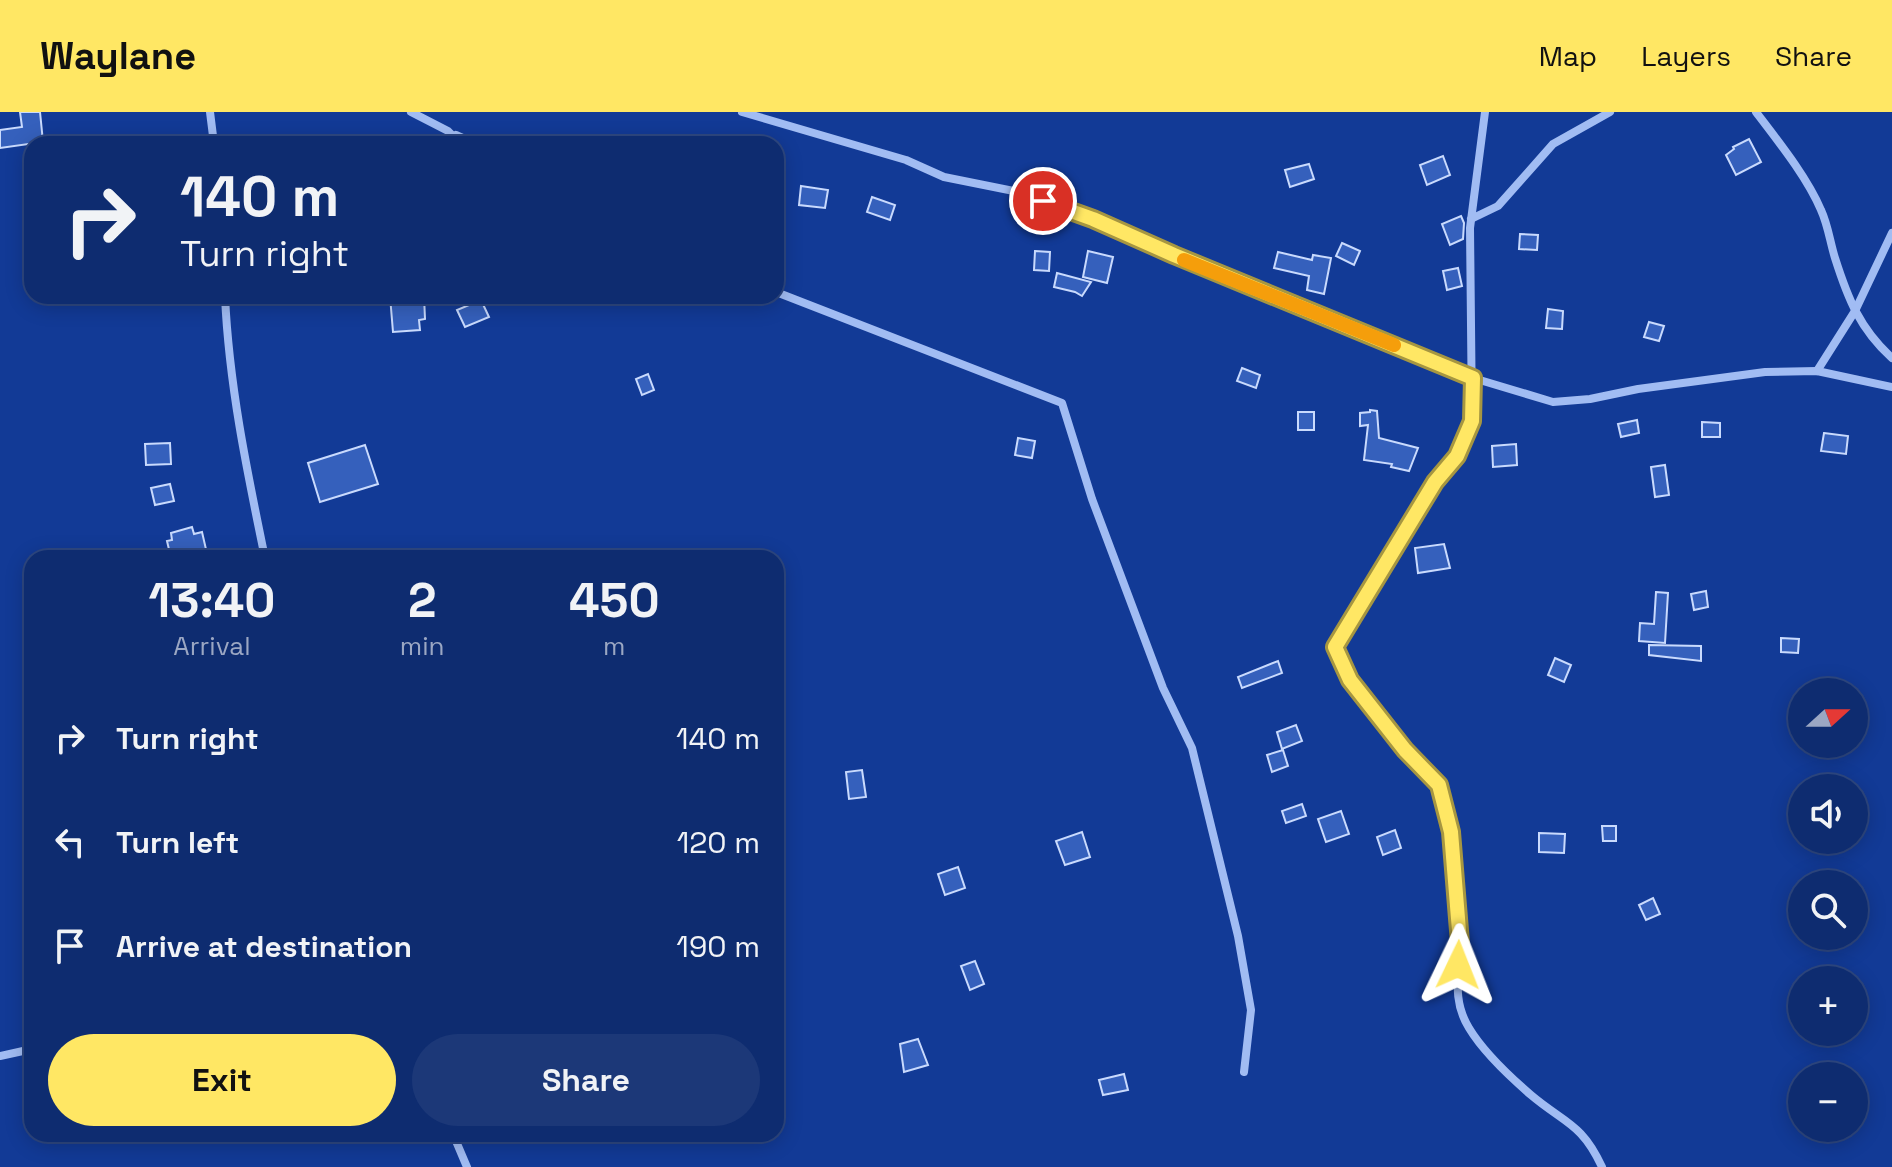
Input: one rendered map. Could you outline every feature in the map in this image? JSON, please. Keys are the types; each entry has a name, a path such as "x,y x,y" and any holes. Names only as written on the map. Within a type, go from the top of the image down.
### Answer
{"street":[{"path":"210,112 213,136"},
{"path":"411,112 459,136"},
{"path":"742,112 906,160 944,177 1019,192 1093,219 1473,378 1553,402 1765,372 1817,371 1892,387"},
{"path":"1485,112 1471,219 1472,421 1457,456 1435,482 1335,647 1350,680 1405,750 1439,785 1451,832 1460,943 1456,987 1467,1026 1533,1097 1581,1133 1592,1145 1602,1167"},
{"path":"1471,219 1498,206 1553,144 1610,112"},
{"path":"1756,112 1821,210 1855,311 1871,339 1892,358"},
{"path":"448,131 453,136"},
{"path":"1817,371 1855,311 1892,233"},
{"path":"784,295 1062,403 1092,499 1163,688 1192,748 1238,936 1251,1010 1244,1072"},
{"path":"225,304 237,421 263,550"},
{"path":"0,1056 24,1051"},
{"path":"456,1142 467,1167"}],"building":[{"path":"20,112 40,112 42,136 24,136 24,145 0,148 0,130 22,127"},
{"path":"1749,139 1761,162 1736,175 1726,155 1733,147"},
{"path":"1443,156 1450,175 1427,185 1420,165"},
{"path":"1309,164 1314,179 1290,187 1285,170"},
{"path":"801,186 828,190 825,208 799,205"},
{"path":"872,197 895,205 890,220 867,212"},
{"path":"1461,216 1463,239 1450,245 1442,224"},
{"path":"1520,234 1538,235 1537,250 1519,249"},
{"path":"1342,243 1360,251 1354,265 1336,256"},
{"path":"1035,251 1050,252 1049,271 1034,270"},
{"path":"1088,251 1113,257 1107,283 1083,277"},
{"path":"1278,252 1312,260 1313,255 1331,258 1324,294 1307,290 1309,276 1274,268"},
{"path":"1458,268 1462,286 1447,290 1443,271"},
{"path":"1057,273 1091,282 1082,296 1054,287"},
{"path":"391,304 424,304 425,319 419,320 420,330 393,332"},
{"path":"471,304 483,304 489,317 465,327 457,310"},
{"path":"1548,309 1563,311 1562,329 1546,328"},
{"path":"1649,322 1664,326 1659,341 1644,337"},
{"path":"1242,368 1260,375 1256,388 1237,381"},
{"path":"648,374 654,390 642,395 636,379"},
{"path":"1377,411 1379,438 1418,448 1409,471 1391,467 1392,464 1364,460 1368,425 1360,426 1360,413"},
{"path":"1298,412 1314,412 1314,430 1298,430"},
{"path":"1637,420 1639,433 1621,437 1618,424"},
{"path":"1702,422 1720,423 1720,437 1702,437"},
{"path":"1824,433 1848,436 1846,454 1821,451"},
{"path":"1018,438 1035,441 1032,458 1015,455"},
{"path":"170,443 171,464 146,465 145,444"},
{"path":"1516,444 1517,465 1493,467 1492,446"},
{"path":"365,445 378,484 320,502 308,463"},
{"path":"1665,465 1669,495 1655,497 1651,467"},
{"path":"170,484 174,501 155,505 151,488"},
{"path":"192,527 194,534 202,532 206,550 169,550 167,541 172,540 171,533"},
{"path":"1444,544 1450,568 1418,573 1415,548"},
{"path":"1706,591 1708,607 1694,610 1691,594"},
{"path":"1656,592 1668,593 1665,643 1639,641 1640,623 1654,624"},
{"path":"1781,638 1799,639 1798,653 1781,652"},
{"path":"1649,645 1701,646 1701,661 1649,655"},
{"path":"1555,658 1571,665 1564,682 1548,675"},
{"path":"1278,661 1282,673 1242,688 1238,677"},
{"path":"1296,725 1302,741 1282,749 1277,732"},
{"path":"1283,750 1288,766 1272,772 1267,755"},
{"path":"862,770 866,797 849,799 846,772"},
{"path":"1302,804 1306,816 1286,823 1282,811"},
{"path":"1341,811 1349,834 1326,842 1318,819"},
{"path":"1602,826 1616,826 1616,841 1603,841"},
{"path":"1395,830 1401,848 1383,855 1377,837"},
{"path":"1082,832 1090,857 1065,865 1056,841"},
{"path":"1539,833 1565,834 1564,853 1539,852"},
{"path":"958,867 965,888 945,895 938,874"},
{"path":"1653,898 1660,914 1646,920 1639,905"},
{"path":"975,961 984,984 970,990 961,966"},
{"path":"918,1039 928,1065 904,1072 900,1044"},
{"path":"1124,1074 1128,1090 1103,1095 1099,1080"}],"slow traffic":[{"path":"1184,260 1394,345"}],"route":[{"path":"1043,201 1473,378 1472,421 1457,456 1435,482 1335,647 1350,680 1405,750 1439,785 1451,832 1458,903 1458,965"}]}
